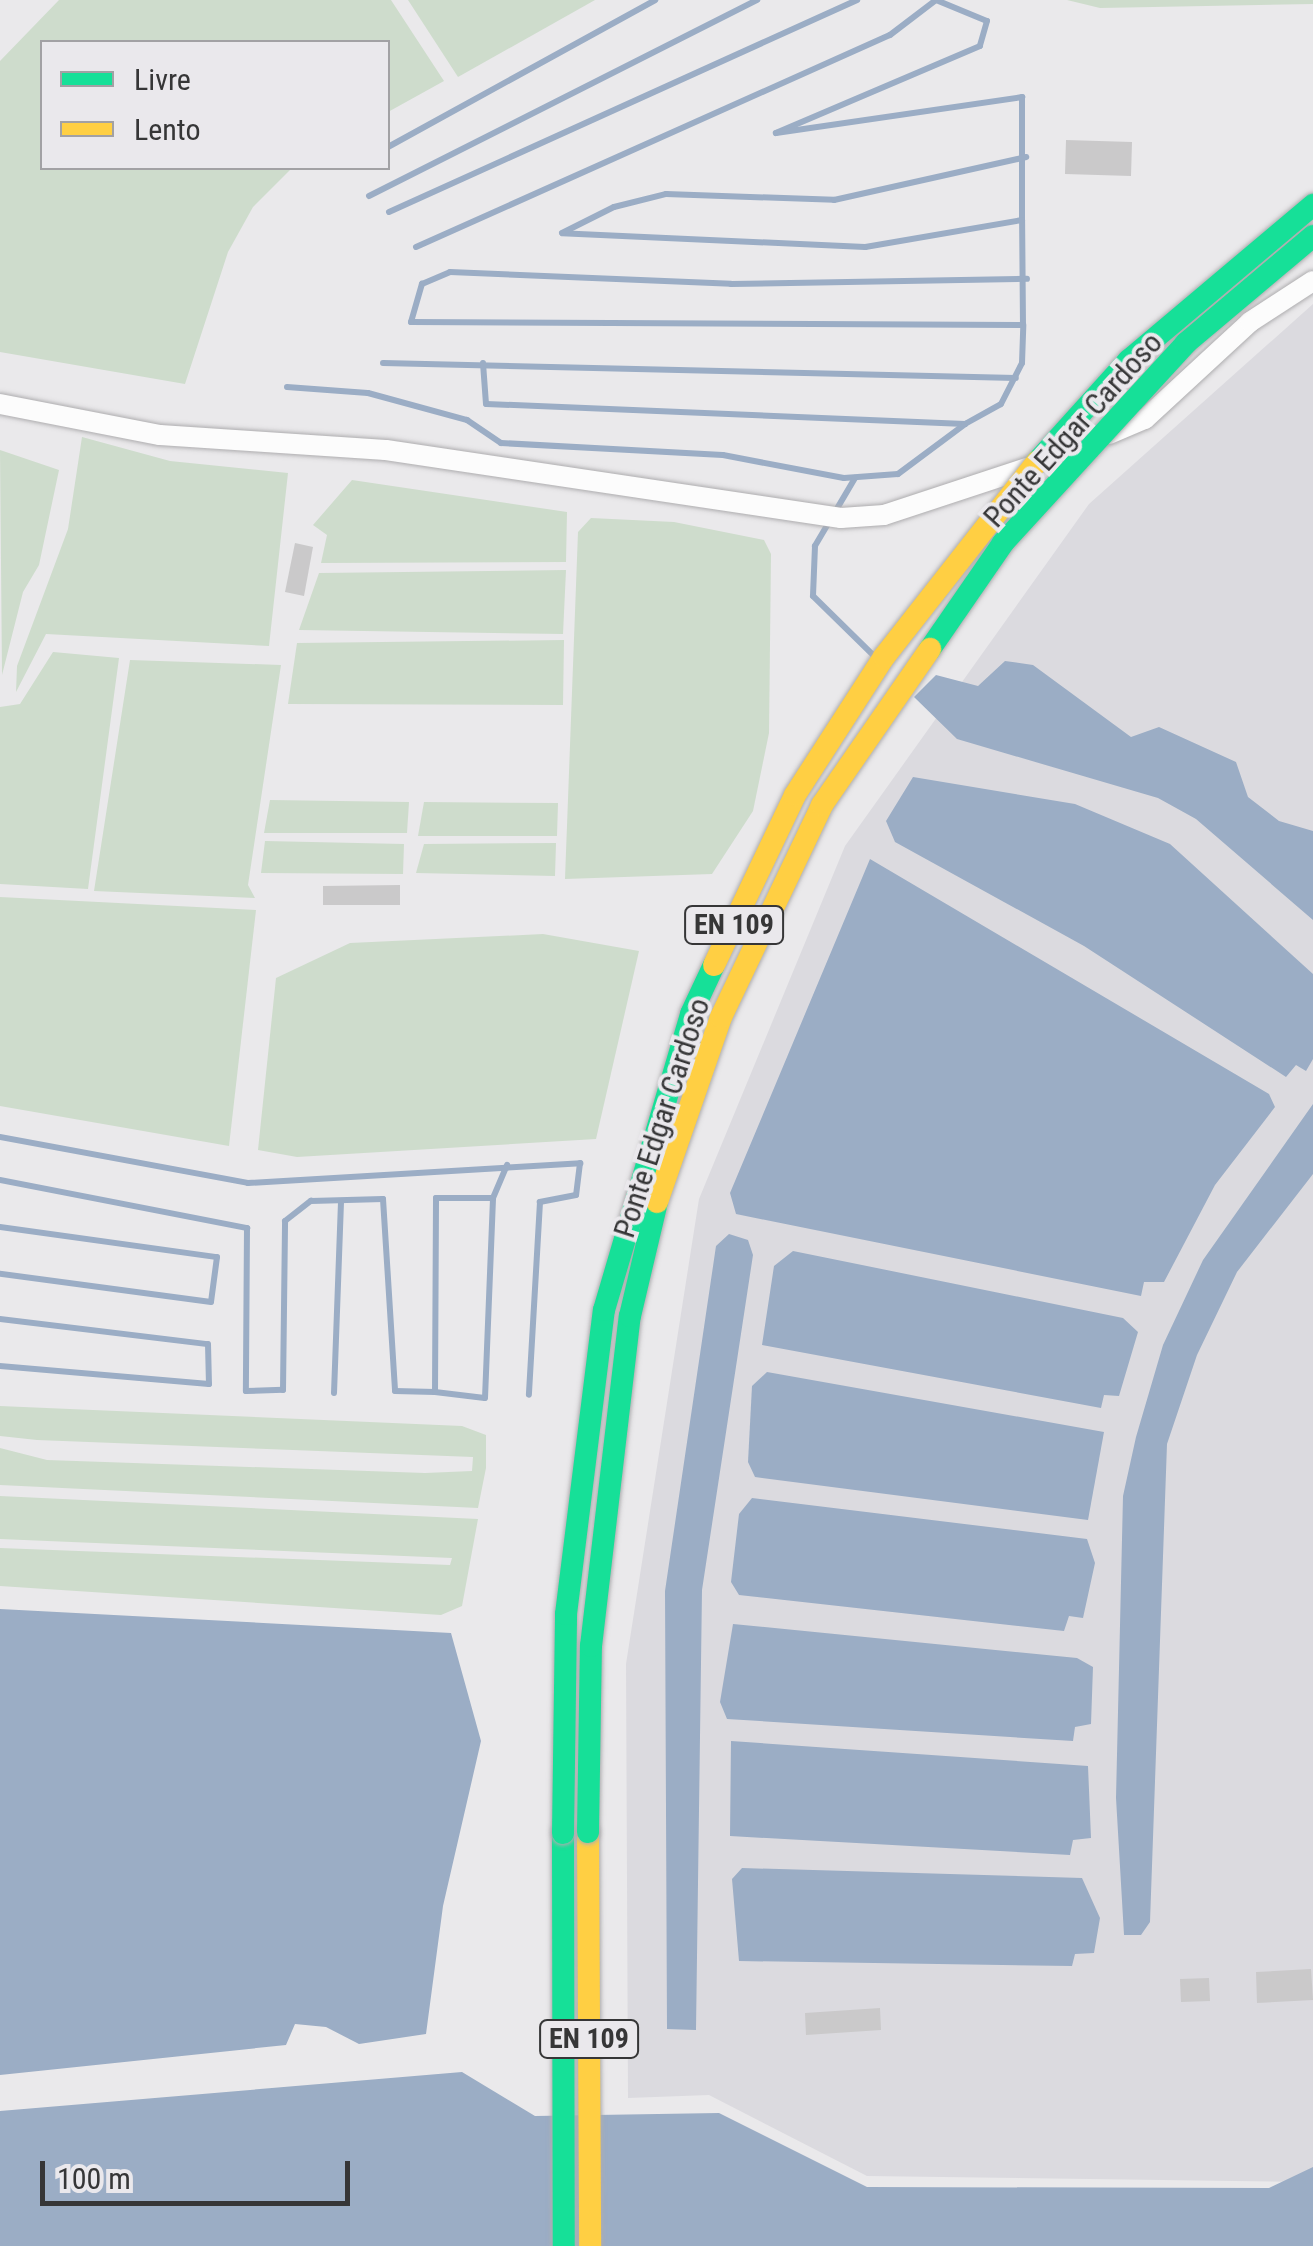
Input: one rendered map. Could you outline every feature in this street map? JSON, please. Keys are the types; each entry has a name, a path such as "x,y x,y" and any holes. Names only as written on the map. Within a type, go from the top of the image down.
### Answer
{"main road":[{"name":"Ponte Edgar Cardoso","path":"564,2246 566,1614 582,1452 604,1310 691,1014 795,795 884,658 1022,480 1129,360 1313,205"},
{"name":"Ponte Edgar Cardoso","path":"590,2246 591,1665 608,1474 658,1196 715,1034 822,804 1004,543 1186,343 1313,236"}],"street":[{"path":"0,404 160,435 386,450 841,518 884,515 994,482 1145,419 1250,322 1313,281"}],"shaded area":[{"path":"1313,304 1313,2182 867,2176 709,2095 628,2098 626,1664 699,1199 845,846 1089,504"}],"green space":[{"path":"59,0 391,0 444,81 390,111 390,40 40,40 40,170 290,170 253,207 228,252 185,384 0,352 0,61"},
{"path":"408,0 595,0 458,77"},
{"path":"1067,0 1313,0 1313,4 1100,8"},
{"path":"82,437 170,461 288,473 269,646 46,634 16,692 17,666 68,529"},
{"path":"0,450 59,470 39,565 23,592 2,675"},
{"path":"352,480 567,512 566,562 321,563 327,535 313,525"},
{"path":"591,518 674,522 764,540 771,554 769,733 753,811 712,874 565,879 578,532"},
{"path":"566,570 563,634 299,630 319,573"},
{"path":"564,640 563,705 288,704 297,643"},
{"path":"53,652 119,658 88,889 0,884 0,707 20,704"},
{"path":"130,660 281,665 248,885 255,898 94,891"},
{"path":"270,800 409,802 407,833 264,833"},
{"path":"424,802 558,803 557,836 418,836"},
{"path":"265,841 404,844 403,874 261,873"},
{"path":"556,843 555,876 416,873 424,844"},
{"path":"0,897 256,910 229,1146 0,1106"},
{"path":"543,934 639,951 596,1139 297,1157 258,1150 276,978 350,943"},
{"path":"0,1406 462,1426 486,1435 486,1468 478,1508 0,1485 0,1448 47,1460 425,1473 472,1471 473,1457 37,1440 0,1436"},
{"path":"0,1496 478,1519 462,1606 441,1615 0,1586 0,1548 450,1565 452,1558 0,1539"}],"water":[{"path":"1005,661 1033,665 1131,737 1159,727 1236,762 1248,797 1279,821 1313,831 1313,920 1196,819 1158,798 957,739 914,697 936,675 978,686"},
{"path":"913,777 1075,804 1170,844 1313,974 1313,1059 1306,1071 1296,1065 1286,1077 1084,946 895,842 886,821"},
{"path":"870,859 1269,1094 1275,1107 1215,1185 1164,1282 1144,1282 1141,1296 736,1214 730,1193"},
{"path":"1313,1104 1313,1174 1237,1272 1197,1355 1167,1444 1150,1922 1141,1935 1124,1935 1116,1798 1123,1496 1136,1437 1163,1345 1203,1260"},
{"path":"729,1234 748,1240 753,1255 702,1590 696,2030 667,2029 665,1591 716,1246"},
{"path":"793,1251 1123,1318 1138,1332 1119,1396 1104,1395 1101,1408 762,1345 774,1266"},
{"path":"767,1372 1104,1432 1088,1520 755,1477 748,1462 752,1386"},
{"path":"752,1498 1087,1539 1095,1563 1083,1618 1069,1616 1064,1631 739,1595 731,1582 739,1514"},
{"path":"0,1609 451,1633 481,1741 443,1906 426,2034 359,2044 326,2027 295,2024 286,2045 0,2075"},
{"path":"733,1624 1077,1658 1093,1667 1091,1724 1075,1727 1073,1741 727,1719 720,1702"},
{"path":"731,1741 1088,1766 1091,1838 1073,1840 1070,1855 730,1836"},
{"path":"742,1868 1082,1878 1100,1918 1094,1953 1075,1954 1072,1966 739,1961 732,1879"},
{"path":"462,2072 535,2116 719,2113 867,2187 1269,2188 1313,2167 1313,2246 0,2246 0,2111"}],"building":[{"path":"1066,140 1132,142 1131,176 1065,174"},
{"path":"295,543 313,547 304,596 285,592"},
{"path":"400,885 400,905 323,905 323,886"},
{"path":"1311,1969 1313,2000 1257,2003 1256,1972"},
{"path":"1209,1978 1210,2001 1181,2002 1180,1979"},
{"path":"880,2008 881,2030 806,2035 805,2013"}],"waterway":[{"path":"390,146 655,0"},
{"path":"369,196 757,0"},
{"path":"389,212 857,0"},
{"path":"416,247 890,35 936,0 987,21 980,46 776,133 1022,97 1022,220"},
{"path":"1023,325 1022,220 865,247 562,233 614,207 666,194 834,200 1026,157"},
{"path":"965,424 1001,404 1022,363 1023,325 411,322 422,284 450,272 731,284 1027,279"},
{"path":"383,363 1016,378"},
{"path":"287,387 368,393 467,420 501,443 723,455 844,478 898,474 965,424 486,404 483,363"},
{"path":"855,478 815,546 813,596 876,658"},
{"path":"0,1137 248,1183 580,1163 576,1195 540,1202 529,1395"},
{"path":"435,1392 485,1398 493,1198 507,1165"},
{"path":"0,1180 247,1228 246,1391 283,1390 285,1221 311,1201 383,1199 395,1391 435,1392 436,1198 493,1198"},
{"path":"334,1393 341,1202"},
{"path":"0,1227 217,1257 211,1302 0,1274"},
{"path":"0,1319 208,1344 209,1384 0,1366"}],"traffic: fast":[{"path":"1037,462 1129,360 1313,205"},
{"path":"930,649 1003,543 1186,343 1313,236"},
{"path":"563,1833 566,1614 604,1310 691,1014 714,965"},
{"path":"588,1832 591,1646 630,1316 657,1202"},
{"path":"563,1833 564,2246"}],"traffic: slow":[{"path":"714,965 795,795 884,657 1037,462"},
{"path":"657,1202 721,1017 822,805 930,649"},
{"path":"588,1832 590,2246"}]}
